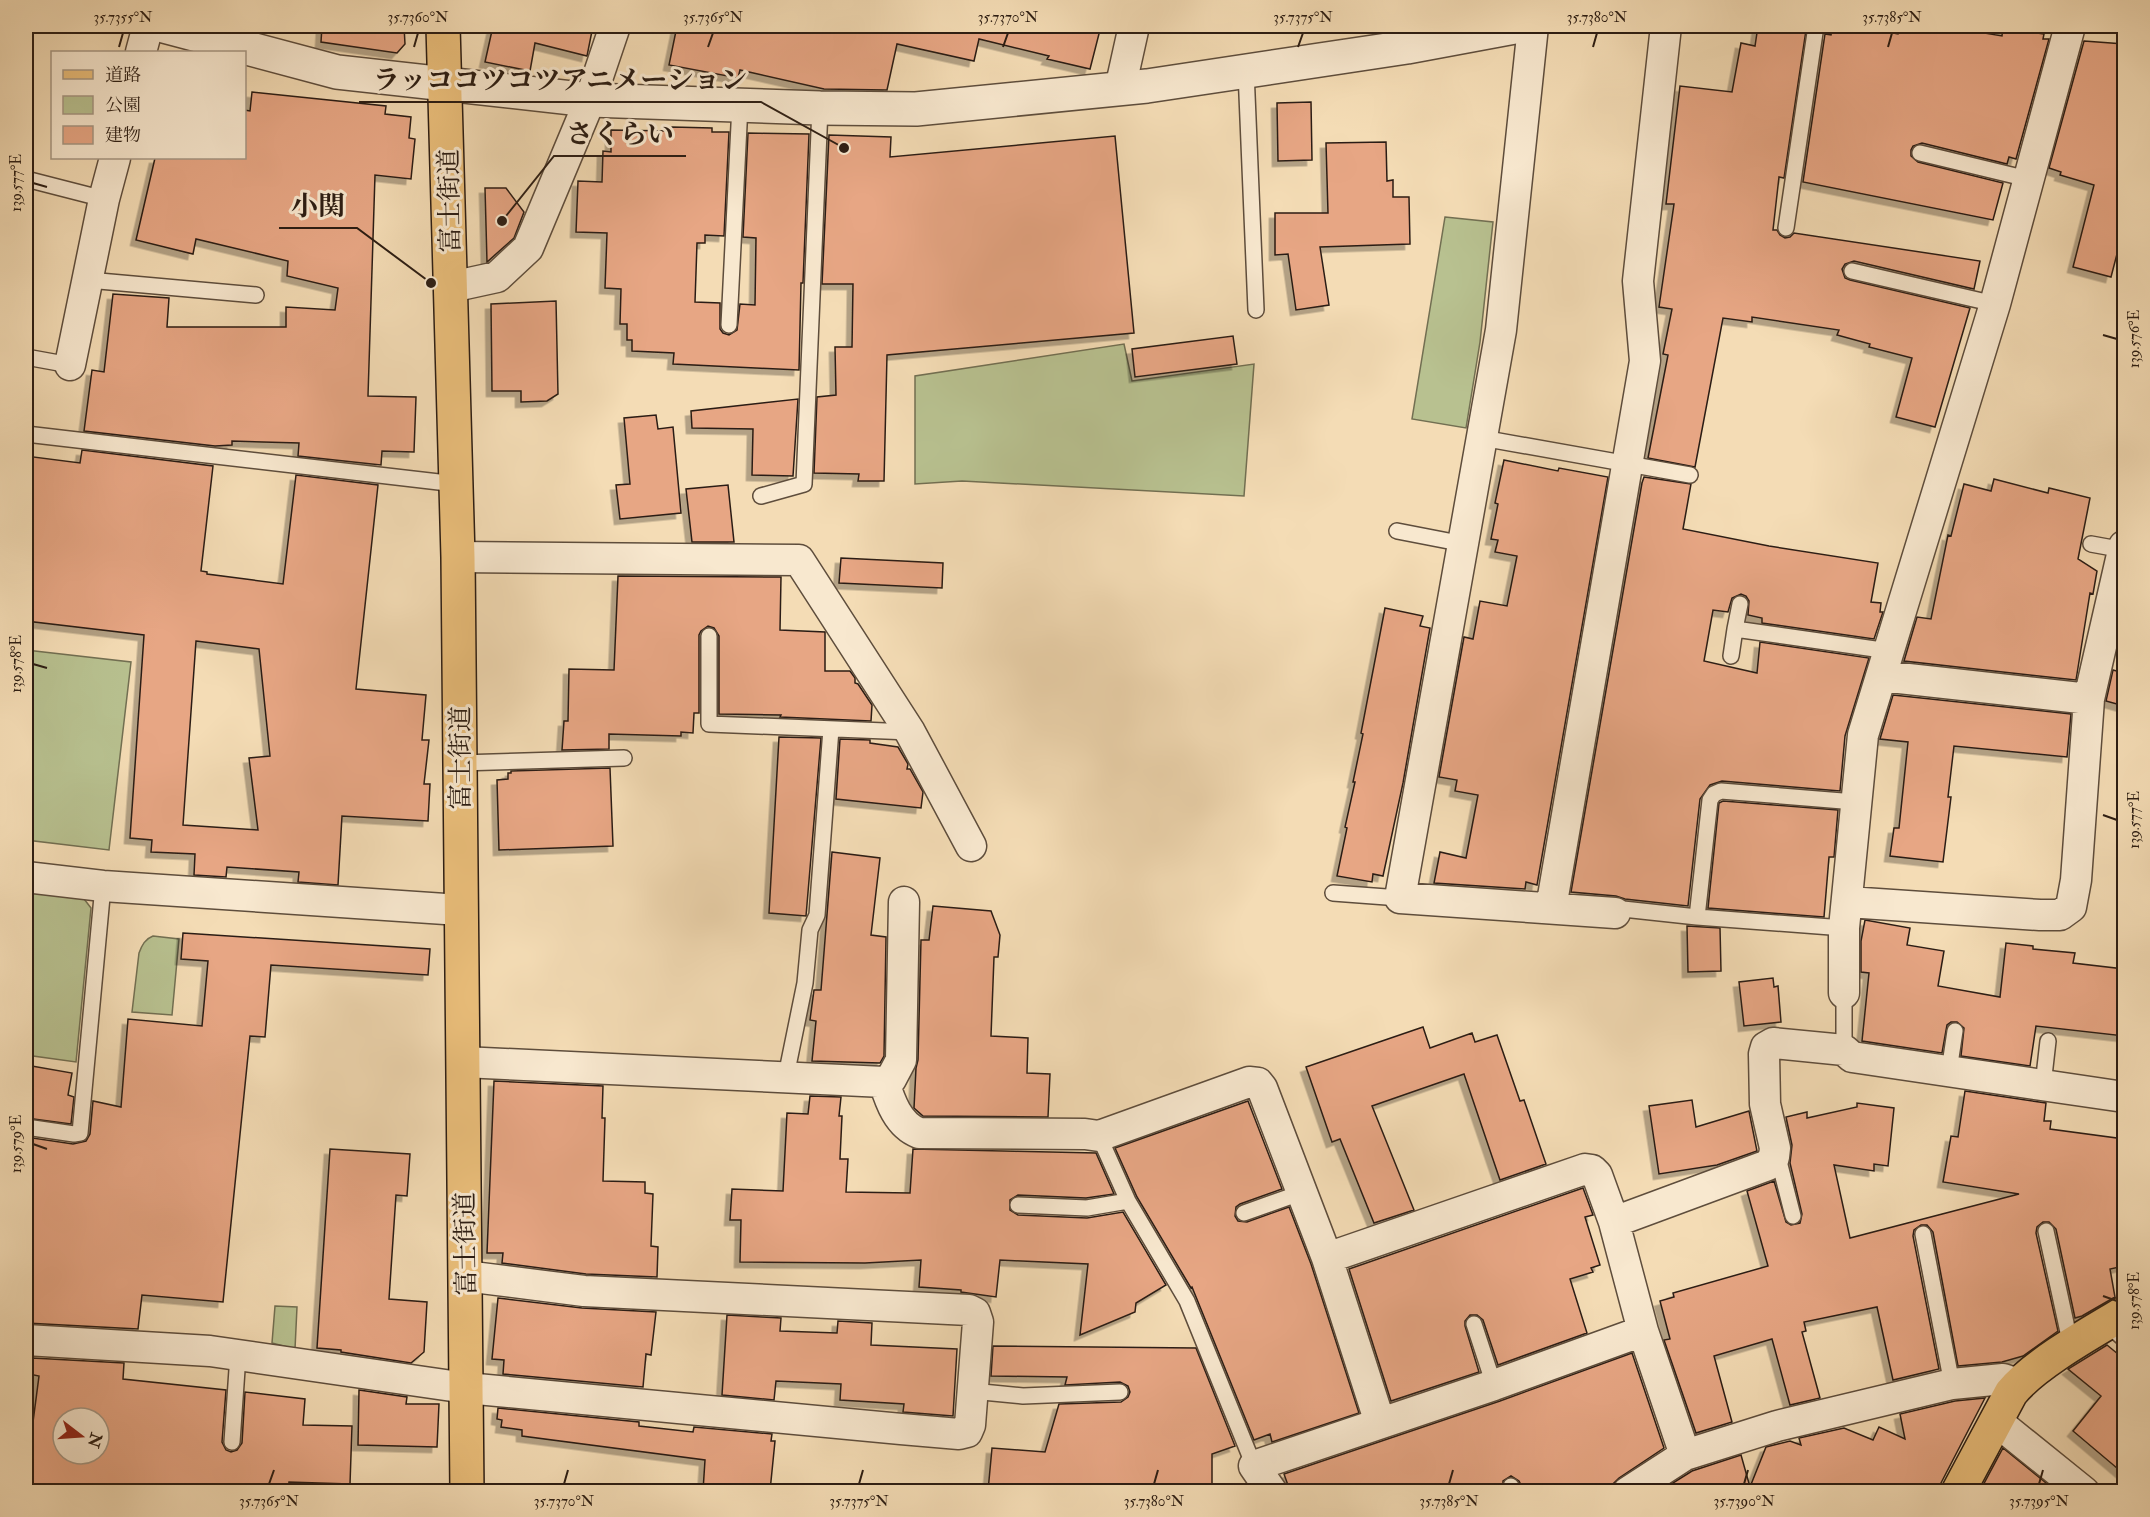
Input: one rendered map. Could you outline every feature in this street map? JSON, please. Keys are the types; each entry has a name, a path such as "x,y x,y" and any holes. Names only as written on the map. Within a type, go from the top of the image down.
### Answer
{"main road":[{"name":"富士街道","path":"443,26 458,557 467,1491"},
{"path":"1959,1491 2018,1384 2071,1346 2118,1325"}],"street":[{"path":"141,51 148,26"},
{"path":"164,26 338,72 590,100 916,109 1120,89 1245,71 1408,36 1520,26"},
{"path":"451,287 497,277 528,248 590,100 615,26"},
{"path":"1120,89 1134,26"},
{"path":"1533,26 1501,330 1400,898 1615,913"},
{"path":"1551,908 1645,361 1638,281 1666,26"},
{"path":"1844,993 1846,915 1863,735 1995,304 2070,26"},
{"path":"70,365 104,199 115,159"},
{"path":"1846,915 2060,915 2071,907 2076,880 2089,699 2124,548"},
{"path":"458,557 799,560 910,732 971,846"},
{"path":"1885,664 2089,699"},
{"path":"26,877 103,886 460,909"},
{"path":"463,1062 884,1082 891,1079 901,1060 904,902"},
{"path":"1614,1222 1768,1165 1774,1157 1775,1148 1765,1104 1764,1054 1766,1047 1773,1043 1844,1050 1852,1057 2124,1097"},
{"path":"884,1082 893,1108 907,1126 919,1133 1099,1136 1249,1082 1258,1083 1262,1088 1327,1258 1380,1423"},
{"path":"1327,1258 1584,1169 1592,1170 1598,1175 1614,1222 1643,1331 1685,1455"},
{"path":"26,1340 210,1351 466,1388 958,1434 967,1432 970,1425 978,1322 975,1313 969,1310 584,1291 465,1276"},
{"path":"1272,1491 1254,1466 1494,1385 1643,1331"},
{"path":"1628,1491 1685,1455 1777,1426 1952,1384 2003,1379 2018,1384"},
{"path":"1996,1421 2084,1491"}],"lane":[{"path":"1786,228 1816,26"},
{"path":"1245,71 1256,310"},
{"path":"729,325 740,105"},
{"path":"760,496 804,484 820,108"},
{"path":"1920,153 2028,179"},
{"path":"26,179 104,199"},
{"path":"1852,271 1995,304"},
{"path":"88,280 256,295"},
{"path":"26,357 70,365"},
{"path":"26,434 456,484"},
{"path":"1482,438 1689,475"},
{"path":"1397,531 1464,544"},
{"path":"2091,544 2124,548"},
{"path":"1731,656 1740,604"},
{"path":"1736,629 1885,664"},
{"path":"709,636 709,724 910,732"},
{"path":"786,1076 805,983 810,930 817,915 831,729"},
{"path":"460,763 624,758"},
{"path":"1697,917 1710,800 1714,794 1721,791 1856,802"},
{"path":"26,1127 80,1133 103,886"},
{"path":"1333,893 1400,898"},
{"path":"1615,913 1623,909 1697,917 1846,915"},
{"path":"1844,993 1844,1050"},
{"path":"1949,1071 1955,1030"},
{"path":"2043,1085 2048,1041"},
{"path":"1099,1136 1128,1201 1187,1301 1254,1466"},
{"path":"1774,1157 1780,1165 1792,1216"},
{"path":"1244,1213 1303,1192"},
{"path":"1018,1205 1087,1208 1128,1201"},
{"path":"2046,1231 2071,1346"},
{"path":"1923,1234 1952,1384"},
{"path":"1474,1324 1494,1385"},
{"path":"232,1442 238,1355"},
{"path":"972,1391 1023,1396 1120,1392"}],"green space":[{"path":"1445,217 1493,222 1480,342 1466,428 1412,419"},
{"path":"1124,344 1132,381 1254,364 1244,496 962,481 915,484 915,376"},
{"path":"26,650 131,662 109,850 26,840"},
{"path":"26,889 81,895 91,908 76,1062 26,1055"},
{"path":"153,936 179,939 172,1015 132,1012 139,953 144,943"},
{"path":"275,1306 297,1307 295,1349 272,1343"}],"building":[{"path":"322,26 404,26 405,44 397,53 321,42"},
{"path":"493,26 593,26 587,56 535,43 530,71 485,62"},
{"path":"677,26 1101,26 1090,69 1047,59 1049,56 979,39 974,61 897,44 887,90 824,89 740,70 738,78 669,65"},
{"path":"1758,26 1806,30 1784,178 1779,177 1773,230 1777,230 1785,238 1794,233 1980,261 1974,289 1854,261 1845,264 1842,269 1845,278 1850,280 1970,308 1935,427 1896,417 1912,358 1869,347 1870,344 1837,335 1839,330 1752,317 1752,322 1723,318 1695,467 1648,458 1668,355 1663,354 1672,309 1659,307 1674,204 1666,204 1680,86 1732,92 1741,43 1755,46"},
{"path":"1833,26 1854,26 1898,34 1900,26 1942,26 2002,36 2003,26 2005,26 2031,29 2031,32 2044,34 2043,39 2049,39 2016,159 2009,157 2007,164 1922,143 1913,146 1911,150 1911,156 1918,162 2003,183 1993,220 1803,182 1825,34 1831,35"},
{"path":"2084,41 2124,44 2124,227 2111,277 2073,267 2094,185 2060,175 2061,172 2049,168"},
{"path":"252,92 386,106 385,114 411,117 409,138 415,139 411,179 375,175 368,396 416,397 414,452 382,451 381,465 298,456 299,443 232,441 232,445 215,446 84,431 92,370 104,372 113,294 169,298 167,327 286,327 286,307 335,310 338,288 287,276 288,261 196,239 193,254 136,240 155,159 246,159 246,110 250,111"},
{"path":"1311,102 1312,160 1278,161 1277,103"},
{"path":"672,127 712,128 712,132 729,132 724,236 705,235 705,243 697,243 695,302 720,303 720,329 729,335 737,330 740,304 755,305 756,238 743,237 748,133 809,134 799,370 673,364 674,353 632,351 632,340 627,340 627,324 620,324 621,289 605,288 607,233 576,232 578,181 602,182 603,151 611,152 611,130 671,131"},
{"path":"829,135 891,137 890,157 1115,136 1134,333 887,355 884,481 858,481 859,474 814,473 817,397 836,395 835,347 852,347 853,284 822,284"},
{"path":"1386,142 1387,181 1393,180 1393,197 1409,197 1410,244 1320,247 1329,305 1296,310 1288,254 1275,255 1275,213 1328,213 1326,143"},
{"path":"485,188 506,188 524,212 514,238 487,262"},
{"path":"556,301 558,394 547,401 521,402 521,391 492,391 491,304"},
{"path":"1233,336 1237,364 1135,377 1132,349"},
{"path":"798,399 793,476 752,475 753,429 692,428 691,411"},
{"path":"656,415 658,429 673,427 681,513 620,519 616,485 630,484 624,418"},
{"path":"82,450 213,466 201,571 207,574 283,584 296,475 378,485 356,689 426,695 422,740 429,740 424,784 430,784 428,821 342,816 338,885 298,882 299,872 227,867 226,877 194,875 195,854 151,852 152,840 130,838 144,635 26,621 26,456 80,463","holes":["196,641 259,649 270,756 249,758 258,830 183,825"]},
{"path":"1504,460 1558,471 1559,468 1608,477 1537,885 1526,882 1525,889 1434,883 1440,852 1466,858 1478,795 1455,791 1457,780 1439,777 1464,637 1473,639 1480,601 1507,606 1517,556 1495,552 1498,540 1491,539 1498,504 1495,503"},
{"path":"1644,477 1691,484 1683,529 1769,546 1878,563 1871,602 1881,603 1880,612 1883,612 1874,639 1762,623 1762,618 1748,615 1749,601 1741,594 1732,598 1728,612 1713,610 1704,661 1757,673 1760,642 1869,658 1845,736 1840,791 1722,781 1710,785 1700,799 1688,906 1571,892"},
{"path":"1994,479 2048,493 2049,488 2090,498 2078,559 2097,571 2093,594 2090,593 2076,680 1904,661 1917,617 1931,619 1948,535 1951,536 1964,484 1991,491"},
{"path":"728,485 734,542 692,542 686,489"},
{"path":"841,558 943,563 942,588 839,583"},
{"path":"618,576 781,577 780,630 825,632 825,671 850,671 855,678 855,683 872,705 871,721 780,717 781,715 719,714 719,636 714,628 708,626 699,635 699,713 694,713 693,733 681,732 681,736 609,734 609,749 562,750 564,721 568,721 569,669 614,670"},
{"path":"1385,608 1423,616 1420,626 1430,628 1403,783 1383,876 1373,874 1372,882 1337,876"},
{"path":"2113,670 2124,673 2124,706 2106,701"},
{"path":"1893,695 2071,714 2067,757 1954,746 1948,797 1951,797 1943,862 1890,856 1894,828 1899,828 1908,742 1880,739"},
{"path":"779,737 821,738 806,916 769,913"},
{"path":"840,739 870,740 870,743 898,747 908,764 907,769 910,769 923,792 921,808 836,799"},
{"path":"610,768 613,846 499,850 497,780 508,779 508,773 511,771"},
{"path":"1723,801 1838,810 1834,857 1829,857 1824,917 1708,908 1719,803"},
{"path":"832,852 880,858 871,935 886,937 884,1056 880,1063 812,1061 816,1021 810,1020 814,990 821,990"},
{"path":"933,906 991,911 1000,935 998,957 994,957 991,1036 1028,1038 1027,1073 1050,1074 1048,1117 923,1116 914,1108 918,1060 921,940 929,940"},
{"path":"1865,920 1910,928 1907,945 1944,951 1938,986 2000,997 2006,943 2033,946 2033,949 2075,953 2073,963 2124,969 2124,1036 2036,1026 2030,1066 1961,1056 1964,1028 1957,1022 1947,1025 1942,1053 1862,1041 1869,973 1861,972 1861,941"},
{"path":"1687,926 1720,928 1721,971 1688,972"},
{"path":"183,933 430,949 428,975 271,965 265,1037 250,1036 223,1302 142,1295 138,1329 26,1323 26,1137 73,1144 86,1141 90,1134 93,1101 121,1107 128,1019 202,1026 208,961 181,959"},
{"path":"1773,978 1774,987 1778,986 1781,1022 1744,1026 1739,982"},
{"path":"1423,1027 1430,1048 1472,1033 1475,1042 1497,1035 1520,1101 1524,1100 1546,1164 1500,1180 1464,1074 1372,1106 1414,1210 1374,1223 1340,1139 1332,1142 1306,1067"},
{"path":"26,1065 72,1073 68,1095 74,1097 71,1124 26,1118"},
{"path":"494,1081 603,1086 602,1118 605,1118 603,1181 645,1182 645,1193 653,1194 651,1246 658,1247 657,1277 586,1274 502,1263 503,1253 487,1253"},
{"path":"1965,1091 2046,1103 2044,1121 2051,1121 2050,1129 2124,1139 2124,1266 2110,1269 2115,1297 2075,1318 2056,1229 2049,1222 2043,1222 2037,1227 2036,1233 2058,1331 2023,1356 2002,1362 1958,1366 1933,1232 1927,1225 1921,1225 1914,1230 1913,1236 1939,1369 1893,1380 1877,1307 1804,1322 1806,1331 1802,1332 1820,1398 1790,1405 1772,1339 1714,1356 1732,1422 1696,1433 1664,1340 1670,1339 1660,1301 1674,1297 1673,1293 1768,1266 1747,1191 1774,1181 1786,1222 1791,1225 1800,1223 1802,1214 1790,1163 1792,1145 1786,1117 1807,1112 1807,1118 1857,1107 1857,1103 1894,1108 1888,1166 1874,1164 1874,1171 1834,1165 1850,1238 2019,1194 1943,1182 1951,1136 1958,1137"},
{"path":"810,1096 841,1097 840,1159 848,1159 846,1192 910,1193 913,1149 1096,1153 1114,1194 1086,1198 1018,1195 1010,1200 1010,1210 1018,1215 1087,1218 1123,1212 1166,1285 1136,1303 1135,1312 1080,1335 1088,1264 1000,1260 996,1297 961,1292 961,1290 919,1287 921,1260 865,1263 740,1262 741,1220 730,1220 732,1189 783,1191 787,1113 808,1114"},
{"path":"1692,1100 1696,1127 1749,1111 1757,1151 1717,1165 1659,1174 1649,1106"},
{"path":"1248,1101 1282,1189 1240,1204 1236,1207 1235,1216 1238,1221 1247,1222 1289,1207 1311,1264 1359,1413 1272,1442 1270,1434 1254,1440 1192,1287 1137,1197 1115,1148"},
{"path":"330,1149 410,1154 407,1196 396,1195 389,1299 427,1302 424,1352 411,1363 341,1352 341,1350 317,1348"},
{"path":"1583,1188 1593,1215 1585,1217 1600,1265 1591,1268 1593,1272 1570,1279 1587,1333 1498,1365 1483,1320 1477,1315 1470,1315 1465,1321 1465,1326 1479,1372 1391,1401 1349,1269"},
{"path":"498,1298 582,1308 656,1312 651,1355 646,1354 643,1387 503,1374 504,1360 492,1359"},
{"path":"727,1315 781,1318 780,1331 837,1333 838,1321 872,1323 871,1345 957,1349 953,1416 903,1412 904,1404 840,1400 841,1384 776,1381 774,1400 722,1395"},
{"path":"2107,1345 2124,1359 2124,1474 2073,1431 2101,1396 2068,1369"},
{"path":"993,1346 1196,1348 1235,1446 1212,1454 1212,1490 988,1491 992,1448 1045,1452 1059,1404 1121,1402 1128,1397 1130,1392 1128,1386 1120,1382 1065,1385 1067,1377 991,1376"},
{"path":"1632,1353 1664,1448 1619,1478 1613,1484 1611,1491 1524,1491 1519,1481 1511,1476 1503,1481 1503,1491 1290,1491 1284,1474 1500,1401"},
{"path":"32,1358 124,1363 123,1379 226,1390 222,1442 226,1450 231,1452 237,1450 242,1443 245,1392 305,1399 303,1425 352,1426 350,1484 289,1482 288,1491 29,1491 30,1445 39,1376 29,1374"},
{"path":"359,1390 407,1397 406,1404 439,1404 437,1447 358,1445"},
{"path":"1985,1398 1939,1491 1660,1491 1692,1471 1741,1455 1750,1487 1766,1447 1790,1441 1801,1445 1799,1438 1844,1428 1873,1440 1879,1427 1905,1439 1900,1414 1955,1401"},
{"path":"498,1408 639,1422 639,1426 693,1432 694,1427 772,1434 771,1441 775,1441 770,1491 703,1491 705,1460 522,1436 522,1430 501,1427 502,1420 497,1419"},
{"path":"2003,1448 2056,1491 1980,1491"}],"place":[{"name":"ラッココツコツアニメーション","path":"844,148"},
{"name":"さくらい","path":"502,221"},
{"name":"小関","path":"431,283"}]}
